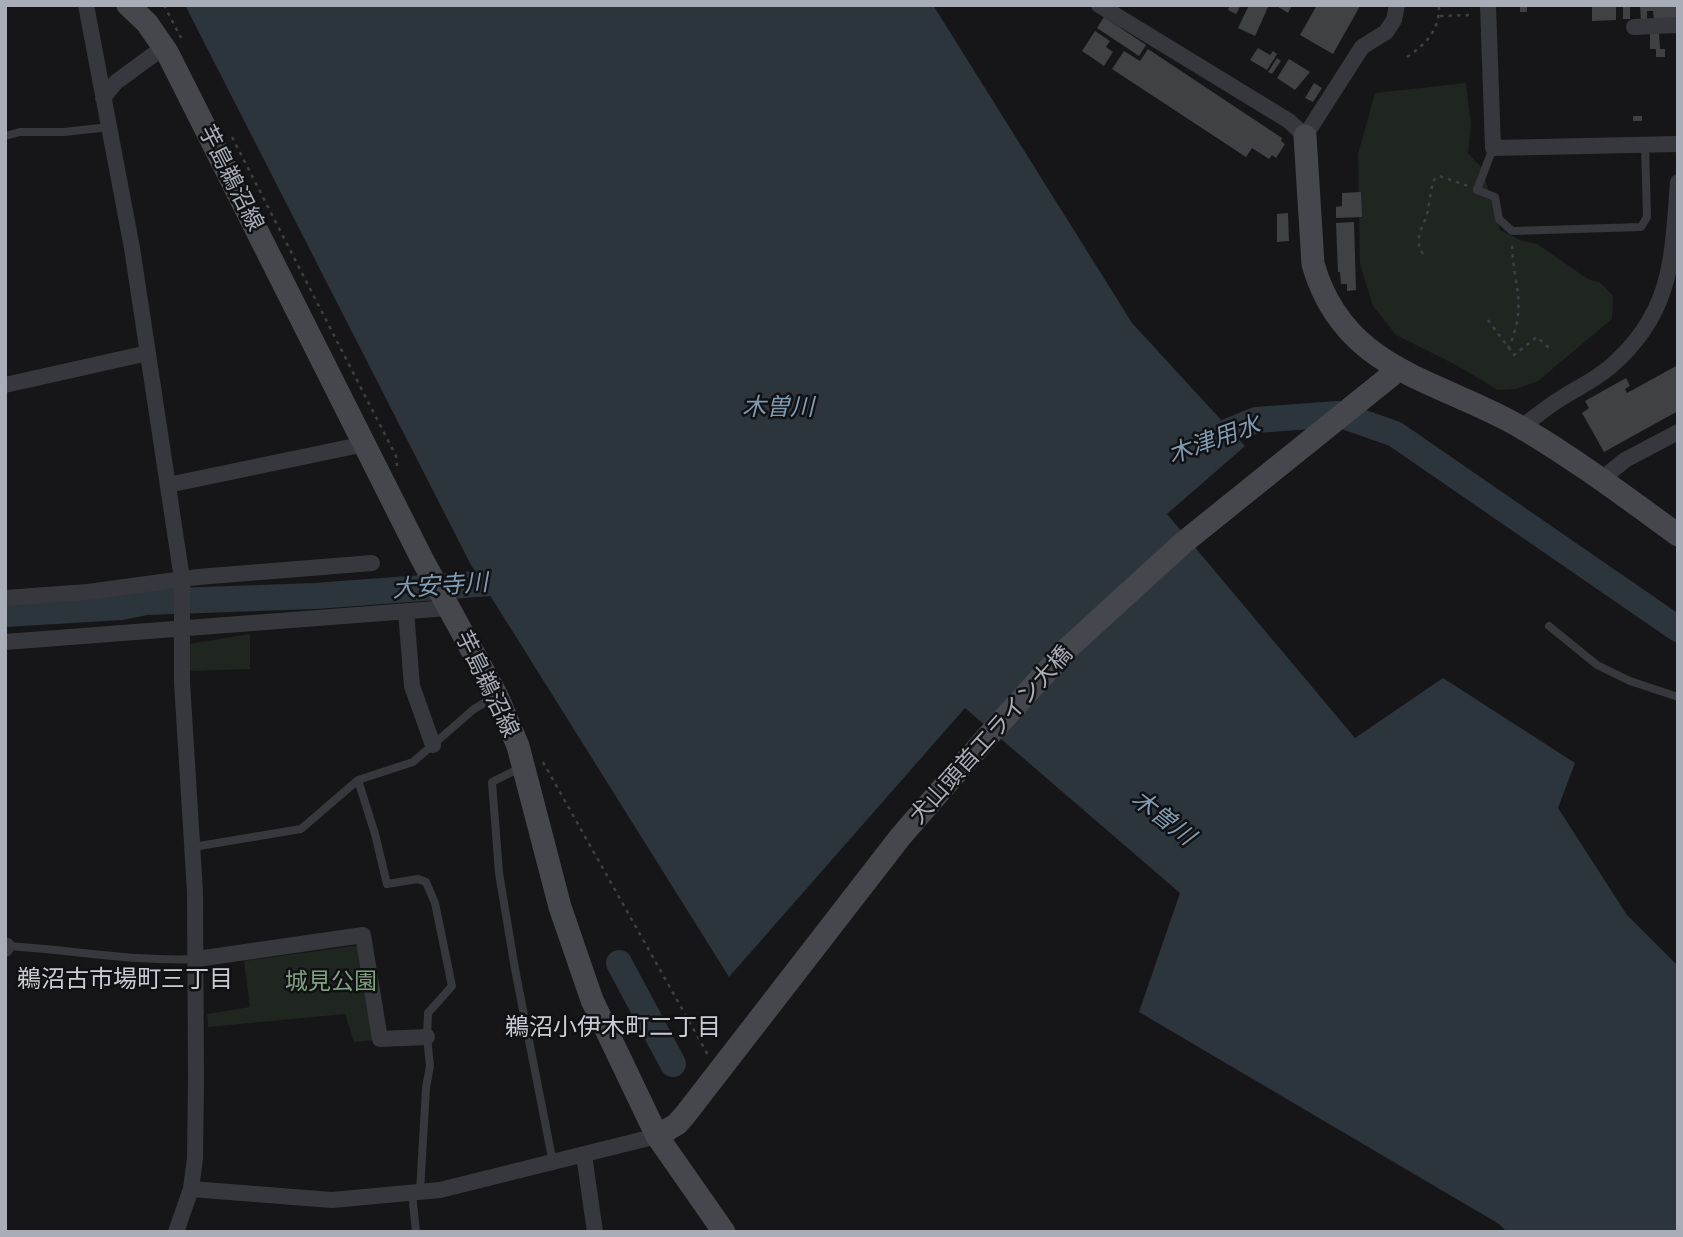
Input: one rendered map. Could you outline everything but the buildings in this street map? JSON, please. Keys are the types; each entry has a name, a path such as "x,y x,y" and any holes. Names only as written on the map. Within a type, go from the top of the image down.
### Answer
{"street":[{"path":"86,5 148,353 182,583 186,758 193,847 197,959 195,1158 191,1189 176,1232"},
{"name":"芋島鵜沼線","path":"128,5 147,23 164,47 422,559 497,696 518,747 560,907 592,1000 657,1136 724,1232"},
{"path":"1099,5 1289,121 1305,136"},
{"path":"1397,5 1394,20 1386,32 1362,47 1305,136 1311,250 1318,281 1344,326 1371,352 1398,370 1521,427 1602,479 1678,535"},
{"path":"1488,5 1493,148 1678,144"},
{"path":"1634,27 1678,25"},
{"path":"103,98 116,82 164,47"},
{"path":"1521,427 1610,368 1653,318 1664,294 1672,260 1678,182"},
{"path":"5,385 148,353"},
{"name":"犬山頭首工ライン大橋","path":"657,1136 677,1124 685,1115 901,836 1068,648 1183,543 1398,370"},
{"path":"1602,479 1625,460 1678,432"},
{"path":"168,485 365,444"},
{"path":"5,598 372,563"},
{"path":"5,642 182,625 406,611 446,604"},
{"path":"406,611 412,686 433,745"},
{"path":"197,959 363,935 380,1039 427,1037"},
{"path":"191,1189 332,1200 440,1190 657,1136"},
{"path":"584,1155 595,1232"}],"lane":[{"path":"5,136 20,132 64,132 109,127"},
{"path":"1493,148 1477,190 1495,197 1499,219 1512,231 1641,227 1647,217 1645,145"},
{"path":"1549,626 1597,664 1630,681 1678,697"},
{"path":"193,847 301,829 358,780 413,762 474,709 497,696"},
{"path":"523,766 492,782 499,873 553,1163"},
{"path":"358,780 387,884 418,879 426,882 435,903 452,986 428,1013 430,1066 416,1192 416,1232"},
{"path":"6,947 44,947 137,959 197,959"}],"path":[{"path":"1407,57 1424,46 1431,36 1440,16 1439,5"},
{"path":"1440,16 1471,15"},
{"path":"1423,254 1419,248 1419,234 1427,215 1433,181 1439,176 1447,177 1477,190"},
{"path":"1508,349 1517,329 1519,308 1512,231"},
{"path":"1488,320 1514,355 1537,337 1549,348"}],"green space":[{"path":"1466,83 1471,126 1468,153 1482,168 1500,230 1520,240 1537,244 1588,279 1601,283 1613,296 1612,319 1538,381 1516,389 1498,390 1396,335 1373,306 1360,264 1358,154 1375,93"},
{"path":"250,634 250,669 189,671 188,644"},
{"name":"城見公園","path":"361,945 374,1040 354,1042 345,1014 208,1027 207,1014 250,1007 244,961"}],"water":[{"name":"木曽川","path":"185,5 933,5 1132,323 1245,446 1167,514 1355,738 1443,678 1575,763 1558,808 1627,915 1678,966 1678,1232 1507,1232 1499,1224 1139,1012 1180,893 965,708 729,977 471,565"}],"waterway":[{"name":"木津用水","path":"1200,443 1256,420 1338,414 1395,434 1678,629"},
{"name":"大安寺川","path":"5,614 121,607 146,602 315,596 517,581"},
{"path":"619,963 673,1064"}],"district":[{"name":"鵜沼古市場町三丁目","path":"125,979"},
{"name":"鵜沼小伊木町二丁目","path":"613,1027"}]}
